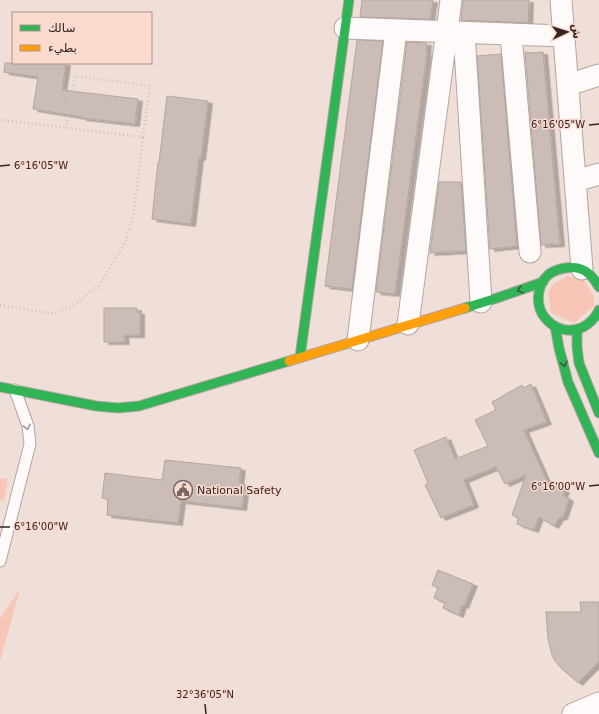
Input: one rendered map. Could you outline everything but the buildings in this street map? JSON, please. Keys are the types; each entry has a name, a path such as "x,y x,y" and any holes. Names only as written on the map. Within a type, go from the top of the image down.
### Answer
{"street":[{"path":"300,357 349,0"},
{"path":"451,0 489,300"},
{"path":"565,1 564,36 575,181 592,275"},
{"path":"345,28 564,36"},
{"path":"358,340 396,30"},
{"path":"408,324 455,32"},
{"path":"511,34 530,252"},
{"path":"568,85 599,75"},
{"path":"575,181 599,174"},
{"path":"592,275 573,267 564,267 552,272 548,275 539,290 536,307 552,325 564,330 577,330 592,321 598,313"},
{"path":"0,387 96,406 118,408 139,406 489,300 543,282"},
{"path":"489,300 511,301"},
{"path":"555,326 568,382 597,444"},
{"path":"577,330 579,363 599,413"},
{"path":"573,714 599,703"}],"lane":[{"path":"0,562 30,444 28,426 14,390"}],"path":[{"path":"0,305 55,314 77,302 99,285 124,245 133,217 150,86 75,76 66,128"},
{"path":"0,120 143,137"}],"shaded area":[{"path":"567,276 583,279 594,296 594,306 574,323 551,313 549,294 551,287"},
{"path":"0,478 8,479 4,501 0,500"},
{"path":"20,589 0,662 0,618"}],"traffic: fast":[{"path":"300,357 349,0"},
{"path":"599,287 593,278 585,271 571,267 556,270 548,275 541,285 538,297 540,309 548,322 564,330 575,330 584,327 591,321 599,310"},
{"path":"465,308 543,282"},
{"path":"555,326 568,382 599,453"},
{"path":"577,329 579,363 599,413"},
{"path":"0,387 96,406 118,408 139,406 289,361"}],"traffic: slow":[{"path":"289,361 465,308"}],"place":[{"name":"National Safety","path":"183,490"}]}
